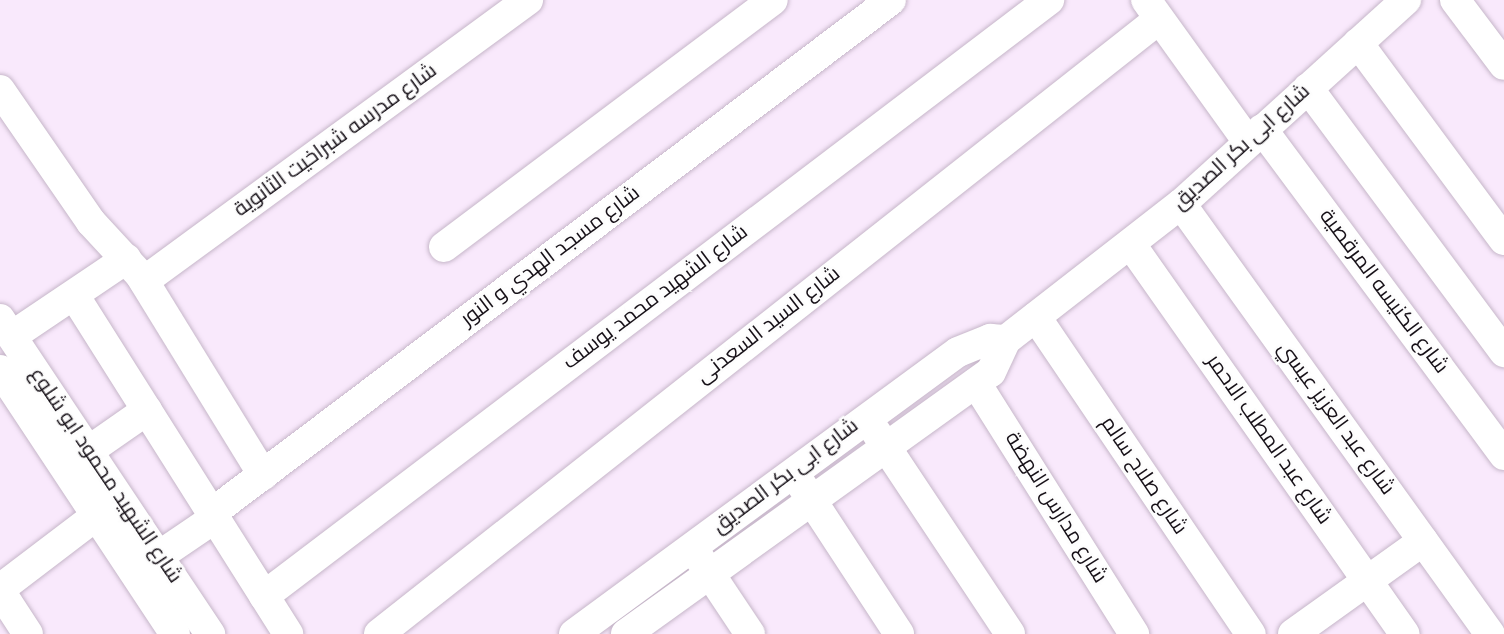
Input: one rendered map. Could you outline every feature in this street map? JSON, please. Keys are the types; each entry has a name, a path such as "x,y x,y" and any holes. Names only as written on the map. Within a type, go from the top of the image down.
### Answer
{"street":[{"name":"شارع مدرسه شبراخيت الثانوية","path":"6,327 135,270 528,0"},
{"path":"444,247 773,0"},
{"name":"شارع مسجد الهدي و النور","path":"159,556 891,0"},
{"name":"شارع الشهيد محمد يوسف","path":"264,596 1049,0"},
{"name":"شارع ابى بكر الصديق","path":"574,634 867,417 973,343 1006,340 1132,246 1406,0"},
{"path":"1455,0 1504,65"},
{"name":"شارع الكنيسه المرقصية","path":"1152,9 1255,136 1504,456"},
{"name":"شارع السيد السعدنى","path":"379,634 1152,9"},
{"path":"1358,43 1504,240"},
{"path":"1308,88 1504,352"},
{"path":"0,90 91,222 135,270 263,475"},
{"name":"شارع عبد العزيز عيسي","path":"1181,204 1490,634"},
{"name":"شارع عبد المطلب الاحمر","path":"1132,246 1405,634"},
{"path":"74,295 264,596 283,632"},
{"name":"شارع صلاح سالم","path":"1035,317 1251,634"},
{"name":"شارع الشهيد محمود ابو شلوع","path":"6,327 210,634"},
{"name":"شارع ابى بكر الصديق","path":"626,634 976,383 1001,358 1006,340"},
{"name":"شارع الشهيد محمود ابو شلوع","path":"0,370 176,634"},
{"name":"شارع مدارس النهضة","path":"976,383 1134,634"},
{"path":"65,468 147,410"},
{"path":"867,417 1010,634"},
{"path":"793,472 900,634"},
{"path":"29,634 0,590 97,515"},
{"path":"1293,634 1423,541"},
{"path":"692,547 750,634"}]}
